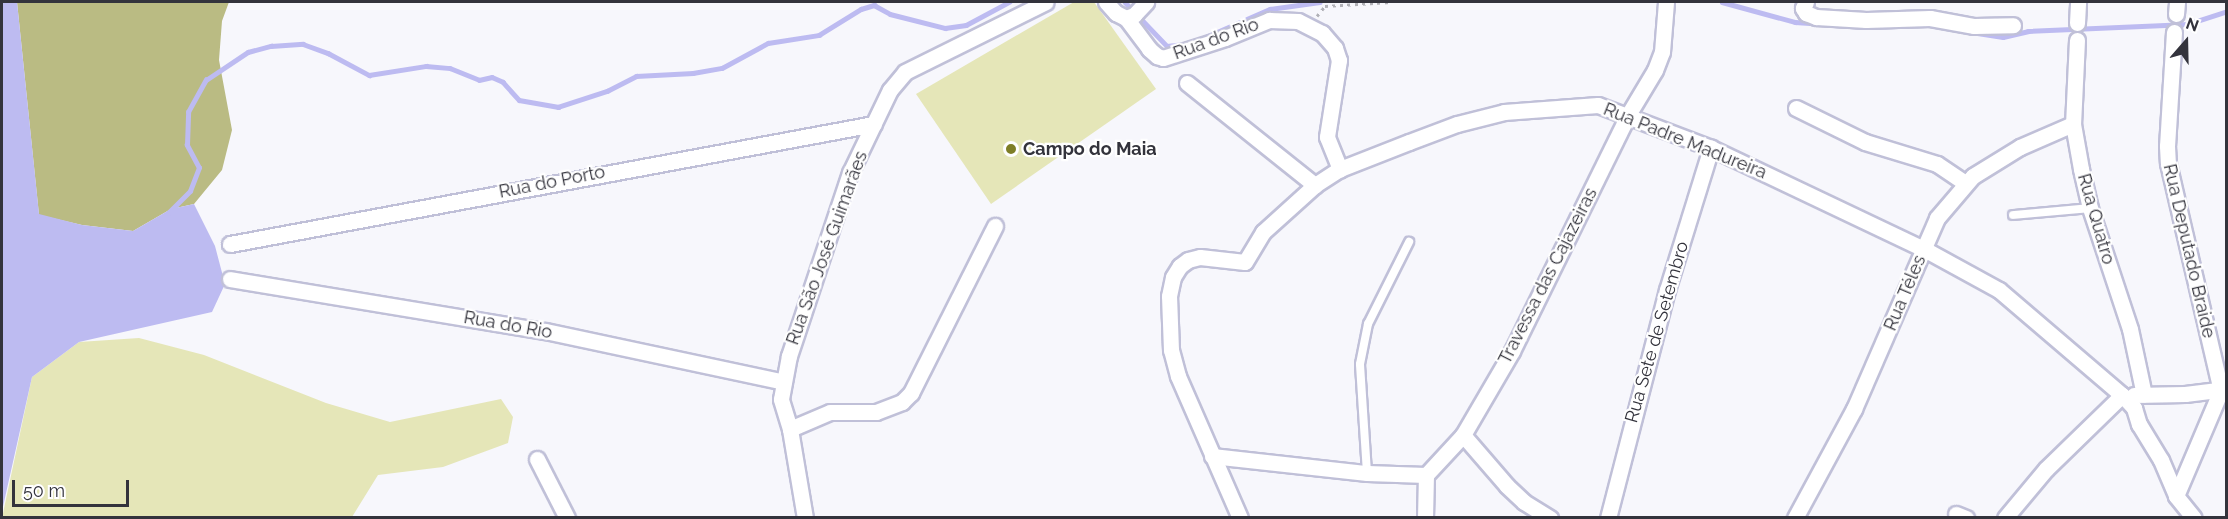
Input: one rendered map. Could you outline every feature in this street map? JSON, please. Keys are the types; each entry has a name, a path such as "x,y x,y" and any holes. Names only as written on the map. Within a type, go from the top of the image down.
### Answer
{"street":[{"name":"Rua São José Guimarães","path":"805,518 790,429 781,399 789,356 850,173 890,90 905,72 1046,2"},
{"path":"1106,2 1116,13 1137,10"},
{"name":"Travessa das Cajazeiras","path":"1426,475 1463,435 1512,351 1628,115 1655,70 1662,52 1666,2"},
{"path":"1806,2 1803,8 1806,13 1816,17 1866,20 1930,18 1974,26 2013,25"},
{"path":"2077,23 2078,2"},
{"name":"Rua do Rio","path":"1137,10 1149,49 1156,57 1162,58 1214,42 1269,20 1298,21 1316,30"},
{"path":"1316,30 1335,48 1339,60 1327,137 1340,169"},
{"name":"Rua Deputado Braide","path":"2174,32 2168,163 2224,389"},
{"name":"Rua Quatro","path":"2077,40 2073,124 2090,208 2130,329 2144,394"},
{"path":"1186,82 1315,185"},
{"name":"Rua Padre Madureira","path":"1240,518 1178,376 1171,350 1169,296 1173,277 1180,266 1188,260 1200,257 1233,262 1248,260 1263,232 1315,185 1340,169 1457,124 1504,111 1598,105 1711,147 1924,249 1999,290 2122,395 2134,408 2139,424 2161,460 2176,496 2191,516"},
{"path":"1796,108 1865,142 1937,164 1965,183"},
{"name":"Rua do Porto","path":"230,243 874,124"},
{"name":"Rua Téles","path":"1795,518 1854,409 1936,218 1965,183 2020,147 2073,124"},
{"name":"Rua Sete de Setembro","path":"1608,518 1667,290 1711,147"},
{"path":"790,429 830,412 876,412 902,402 911,393 995,225"},
{"name":"Rua do Rio","path":"230,279 545,331 784,382"},
{"path":"2005,518 2046,469 2122,395 2185,394 2224,389"},
{"path":"2176,496 2224,389"},
{"path":"1463,435 1507,486 1524,502 1550,518"},
{"path":"1212,456 1367,473 1426,475 1425,518"},
{"path":"537,459 567,518"}],"lane":[{"path":"2013,215 2090,208"},
{"path":"1367,473 1360,364 1368,324 1409,242"}],"path":[{"path":"1316,30 1324,6 1391,2"}],"green space":[{"path":"17,2 229,2 222,21 219,60 232,130 222,170 194,204 171,209 133,231 82,225 39,215"},
{"name":"Campo do Maia","path":"1074,2 1094,2 1156,89 991,204 916,94"},
{"path":"139,338 204,355 326,403 390,422 501,399 513,417 508,443 443,467 378,475 352,517 2,518 32,377 79,342"}],"water":[{"path":"2,2 17,2 39,214 82,225 133,231 171,209 194,204 215,246 225,284 212,312 79,342 32,377 2,511"}],"waterway":[{"path":"168,213 190,191 199,168 187,145 188,112 206,80 248,52 271,46 303,44 328,53 369,75 426,66 450,68 479,80 492,77 503,82 519,100 558,107 607,91 636,76 693,73 722,68 768,43 819,35 861,9 874,5 890,14 945,28 966,25 1009,2"},
{"path":"1125,2 1167,46 1184,44"},
{"path":"1201,39 1270,9 1320,2"},
{"path":"1722,2 1795,22 1869,27"},
{"path":"1971,32 2003,37 2028,31 2188,24 2226,12"}],"place":[{"name":"Campo do Maia","path":"1011,149"}]}
